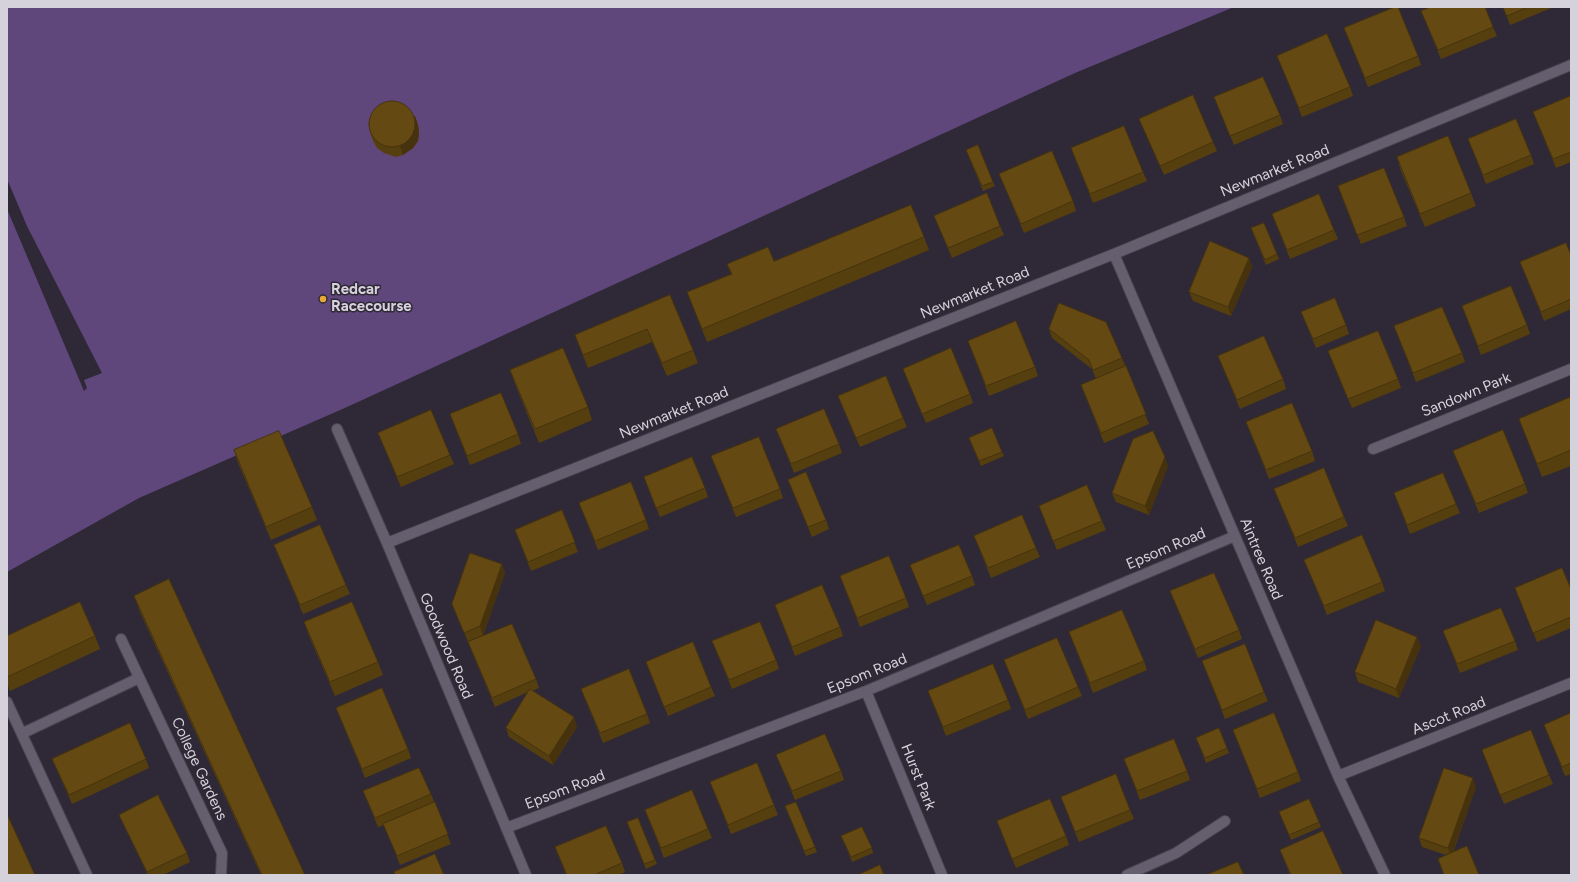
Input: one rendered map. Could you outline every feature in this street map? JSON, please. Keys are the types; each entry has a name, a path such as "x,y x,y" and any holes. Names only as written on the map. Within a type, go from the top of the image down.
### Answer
{"street":[{"name":"Newmarket Road","path":"387,543 1114,254 1571,65"},
{"name":"Aintree Road","path":"1114,254 1338,776 1385,875"},
{"name":"Sandown Park","path":"1373,449 1571,369"},
{"name":"Goodwood Road","path":"337,429 387,543 526,875"},
{"name":"Epsom Road","path":"506,828 866,691 1235,536"},
{"name":"College Gardens","path":"121,639 222,853 221,875"},
{"path":"23,734 140,678"},
{"name":"Ascot Road","path":"1338,776 1571,683"},
{"name":"Hurst Park","path":"866,691 942,875"},
{"path":"7,702 87,875"},
{"path":"1127,875 1176,854 1224,821"}],"shaded area":[{"name":"Redcar Racecourse","path":"7,7 1234,7 1075,73 347,407 139,498 7,572 7,209 84,391 87,388 84,380 102,373 27,226 7,179"}],"building":[{"path":"1398,7 1418,56 1365,78 1344,28"},
{"path":"1431,7 1485,7 1493,27 1438,50 1421,11"},
{"path":"1503,7 1528,7 1507,16"},
{"path":"1327,34 1350,87 1299,108 1277,56"},
{"path":"1263,77 1280,115 1230,136 1214,97"},
{"path":"1193,95 1213,142 1160,166 1139,119"},
{"path":"1571,96 1571,152 1553,159 1533,112"},
{"path":"387,101 397,101 405,105 411,111 415,119 415,129 411,137 405,143 397,147 387,147 379,143 373,137 369,129 369,119 373,111 379,105"},
{"path":"1516,119 1531,155 1483,175 1468,139"},
{"path":"1124,126 1143,172 1090,194 1071,148"},
{"path":"1448,136 1471,193 1420,214 1397,157"},
{"path":"978,145 993,182 982,186 966,150"},
{"path":"1052,151 1073,201 1021,224 999,174"},
{"path":"1384,168 1404,217 1357,235 1338,186"},
{"path":"987,193 1000,226 948,248 934,216"},
{"path":"1319,194 1334,230 1287,250 1272,214"},
{"path":"911,205 924,237 702,329 687,292 732,274 727,264 768,247 774,261"},
{"path":"1264,223 1277,254 1265,260 1251,228"},
{"path":"1210,241 1249,258 1228,307 1189,292"},
{"path":"1566,243 1571,255 1571,299 1541,312 1520,262"},
{"path":"1511,286 1527,325 1478,346 1462,306"},
{"path":"670,295 693,350 662,363 647,329 583,355 575,335"},
{"path":"1335,298 1346,325 1313,339 1301,312"},
{"path":"1059,303 1106,322 1122,358 1093,370 1089,360 1049,329"},
{"path":"1442,307 1462,353 1413,373 1394,326"},
{"path":"1016,321 1035,367 986,386 968,341"},
{"path":"1378,331 1398,379 1348,399 1328,351"},
{"path":"1264,336 1283,379 1237,400 1218,356"},
{"path":"563,348 588,407 535,429 510,370"},
{"path":"951,348 970,394 922,414 903,369"},
{"path":"1126,366 1146,414 1101,433 1081,385"},
{"path":"886,376 903,418 856,438 838,396"},
{"path":"501,393 518,434 467,456 450,414"},
{"path":"1571,397 1571,450 1537,464 1519,419"},
{"path":"1292,403 1312,451 1266,470 1246,422"},
{"path":"824,409 839,444 791,464 776,429"},
{"path":"431,410 450,455 397,477 378,433"},
{"path":"992,428 1002,452 979,461 969,438"},
{"path":"1503,430 1525,484 1476,504 1453,451"},
{"path":"279,431 312,507 266,527 234,450"},
{"path":"1153,431 1165,457 1145,506 1112,493 1133,439"},
{"path":"759,437 780,489 733,508 711,456"},
{"path":"692,457 705,488 656,508 644,477"},
{"path":"1324,468 1344,517 1295,538 1274,489"},
{"path":"806,472 826,520 808,527 788,480"},
{"path":"1443,473 1456,504 1407,525 1394,493"},
{"path":"631,482 646,520 595,541 579,503"},
{"path":"1087,485 1102,521 1053,541 1039,506"},
{"path":"562,510 575,542 528,562 515,530"},
{"path":"1022,515 1036,548 988,568 974,536"},
{"path":"320,525 346,585 300,605 274,545"},
{"path":"1362,535 1382,582 1324,606 1304,560"},
{"path":"959,545 972,576 923,596 910,565"},
{"path":"470,553 502,564 480,626 464,633 452,604"},
{"path":"889,556 906,598 857,618 840,576"},
{"path":"1562,568 1571,589 1571,617 1533,633 1515,588"},
{"path":"1214,573 1239,630 1195,649 1170,591"},
{"path":"169,579 305,875 262,875 134,596"},
{"path":"822,585 840,627 792,647 775,605"},
{"path":"80,602 95,636 7,677 7,636"},
{"path":"352,602 378,662 330,682 304,622"},
{"path":"1501,608 1515,641 1457,664 1443,631"},
{"path":"1122,610 1144,661 1090,683 1069,632"},
{"path":"1376,620 1417,637 1396,689 1355,672"},
{"path":"760,622 776,660 729,680 712,641"},
{"path":"512,624 536,679 492,698 468,642"},
{"path":"1057,638 1078,687 1025,710 1004,660"},
{"path":"693,642 711,687 664,707 646,662"},
{"path":"1245,644 1264,692 1222,710 1202,661"},
{"path":"993,664 1008,700 943,727 928,691"},
{"path":"629,669 647,714 600,733 581,689"},
{"path":"382,688 408,749 362,769 336,708"},
{"path":"530,689 574,717 549,756 506,728"},
{"path":"1274,713 1298,772 1257,789 1233,730"},
{"path":"1571,713 1571,763 1562,767 1544,725"},
{"path":"130,723 146,759 69,795 52,759"},
{"path":"1219,728 1227,748 1205,758 1196,738"},
{"path":"1531,730 1549,775 1500,795 1482,750"},
{"path":"825,734 841,771 792,791 776,755"},
{"path":"1174,739 1187,771 1137,791 1124,759"},
{"path":"757,763 774,805 728,825 710,782"},
{"path":"419,768 431,794 375,818 363,791"},
{"path":"1444,768 1473,778 1448,848 1419,838"},
{"path":"1116,774 1130,810 1075,832 1061,797"},
{"path":"692,790 708,829 661,848 645,810"},
{"path":"158,795 187,853 147,872 119,815"},
{"path":"1050,799 1066,836 1012,859 997,821"},
{"path":"1309,799 1319,822 1289,835 1279,812"},
{"path":"435,802 448,834 397,856 383,824"},
{"path":"796,802 815,847 804,851 785,806"},
{"path":"7,814 35,875 7,875"},
{"path":"638,818 655,860 644,864 627,822"},
{"path":"606,826 622,863 594,875 567,875 555,847"},
{"path":"862,827 872,848 851,857 841,836"},
{"path":"1323,831 1343,875 1291,875 1280,850"},
{"path":"1467,846 1479,875 1444,875 1438,859"},
{"path":"435,854 444,875 395,875 394,872"},
{"path":"1238,862 1244,875 1206,875"},
{"path":"880,865 884,875 858,875"}],"place":[{"name":"Redcar Racecourse","path":"323,299"}]}
